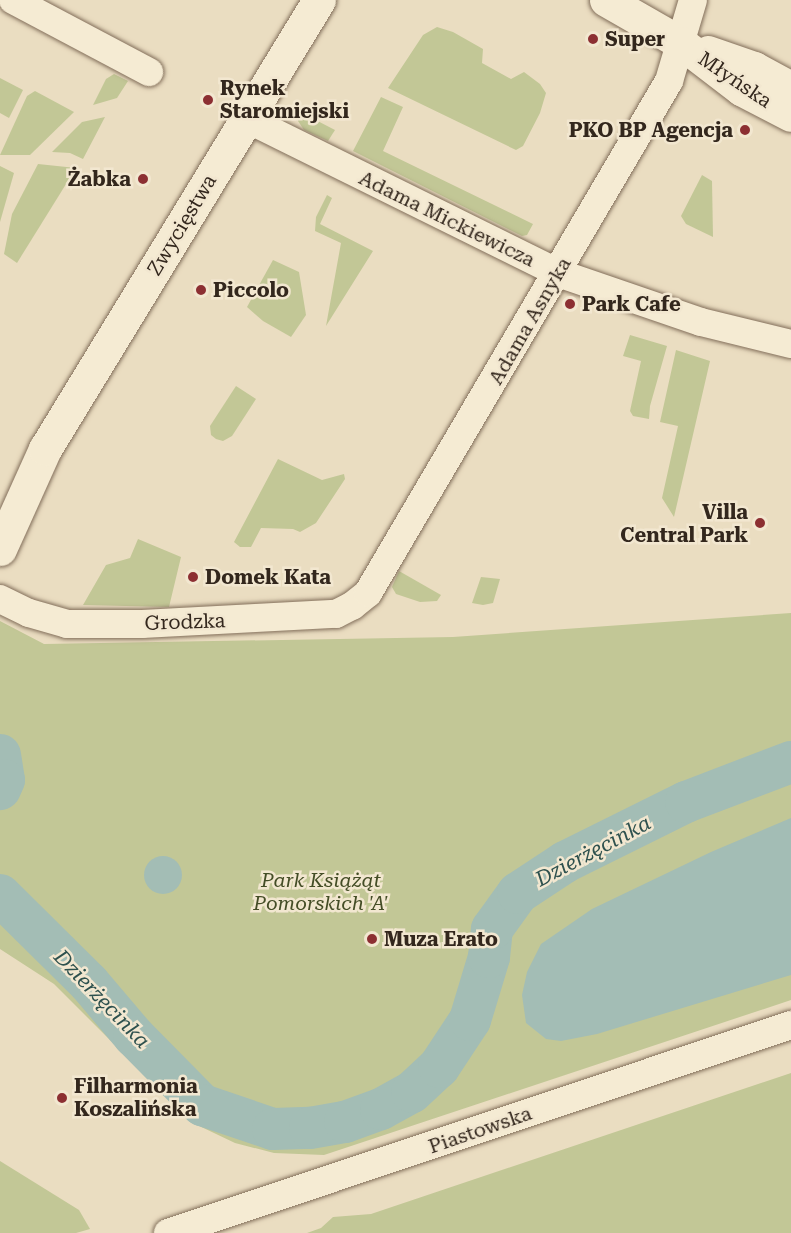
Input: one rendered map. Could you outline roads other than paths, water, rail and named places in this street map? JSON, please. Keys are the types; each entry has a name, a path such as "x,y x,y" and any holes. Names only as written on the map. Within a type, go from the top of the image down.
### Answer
{"street":[{"path":"13,0 149,72"},
{"name":"Zwycięstwa","path":"0,549 45,449 319,0"},
{"name":"Młyńska","path":"606,0 681,43 741,89 791,115"},
{"path":"681,43 693,0"},
{"name":"Młyńska","path":"681,43 754,68 791,88"},
{"name":"Adama Asnyka","path":"368,593 669,81 681,43"},
{"name":"Adama Mickiewicza","path":"247,118 558,273 691,319 791,344"},
{"name":"Zwycięstwa","path":"0,502 45,449"},
{"name":"Grodzka","path":"0,599 29,613 67,624 142,624 336,614 352,606 368,593"},
{"name":"Piastowska","path":"168,1233 791,1025"}],"water":[{"path":"791,818 791,975 597,1034 561,1041 546,1039 526,1023 522,995 527,972 541,944 592,909 711,852"},
{"path":"163,856 176,862 182,875 176,888 163,894 150,888 144,875 150,862"}],"waterway":[{"name":"Dzierżęcinka","path":"0,755 4,780 0,789"},
{"name":"Dzierżęcinka","path":"0,895 89,983 134,1036 202,1105 273,1129 310,1128 345,1122 381,1109 412,1092 439,1067 470,1020 489,957 492,929 518,893 565,862 686,802 791,762"}],"place":[{"name":"Super","path":"593,39"},
{"name":"Rynek Staromiejski","path":"208,100"},
{"name":"PKO BP Agencja","path":"745,130"},
{"name":"Żabka","path":"143,179"},
{"name":"Piccolo","path":"201,290"},
{"name":"Park Cafe","path":"570,304"},
{"name":"Villa Central Park","path":"760,523"},
{"name":"Domek Kata","path":"193,577"},
{"name":"Muza Erato","path":"372,939"},
{"name":"Filharmonia Koszalińska","path":"62,1098"}],"park label":[{"name":"Park Książąt Pomorskich 'A'","path":"321,892"}]}
